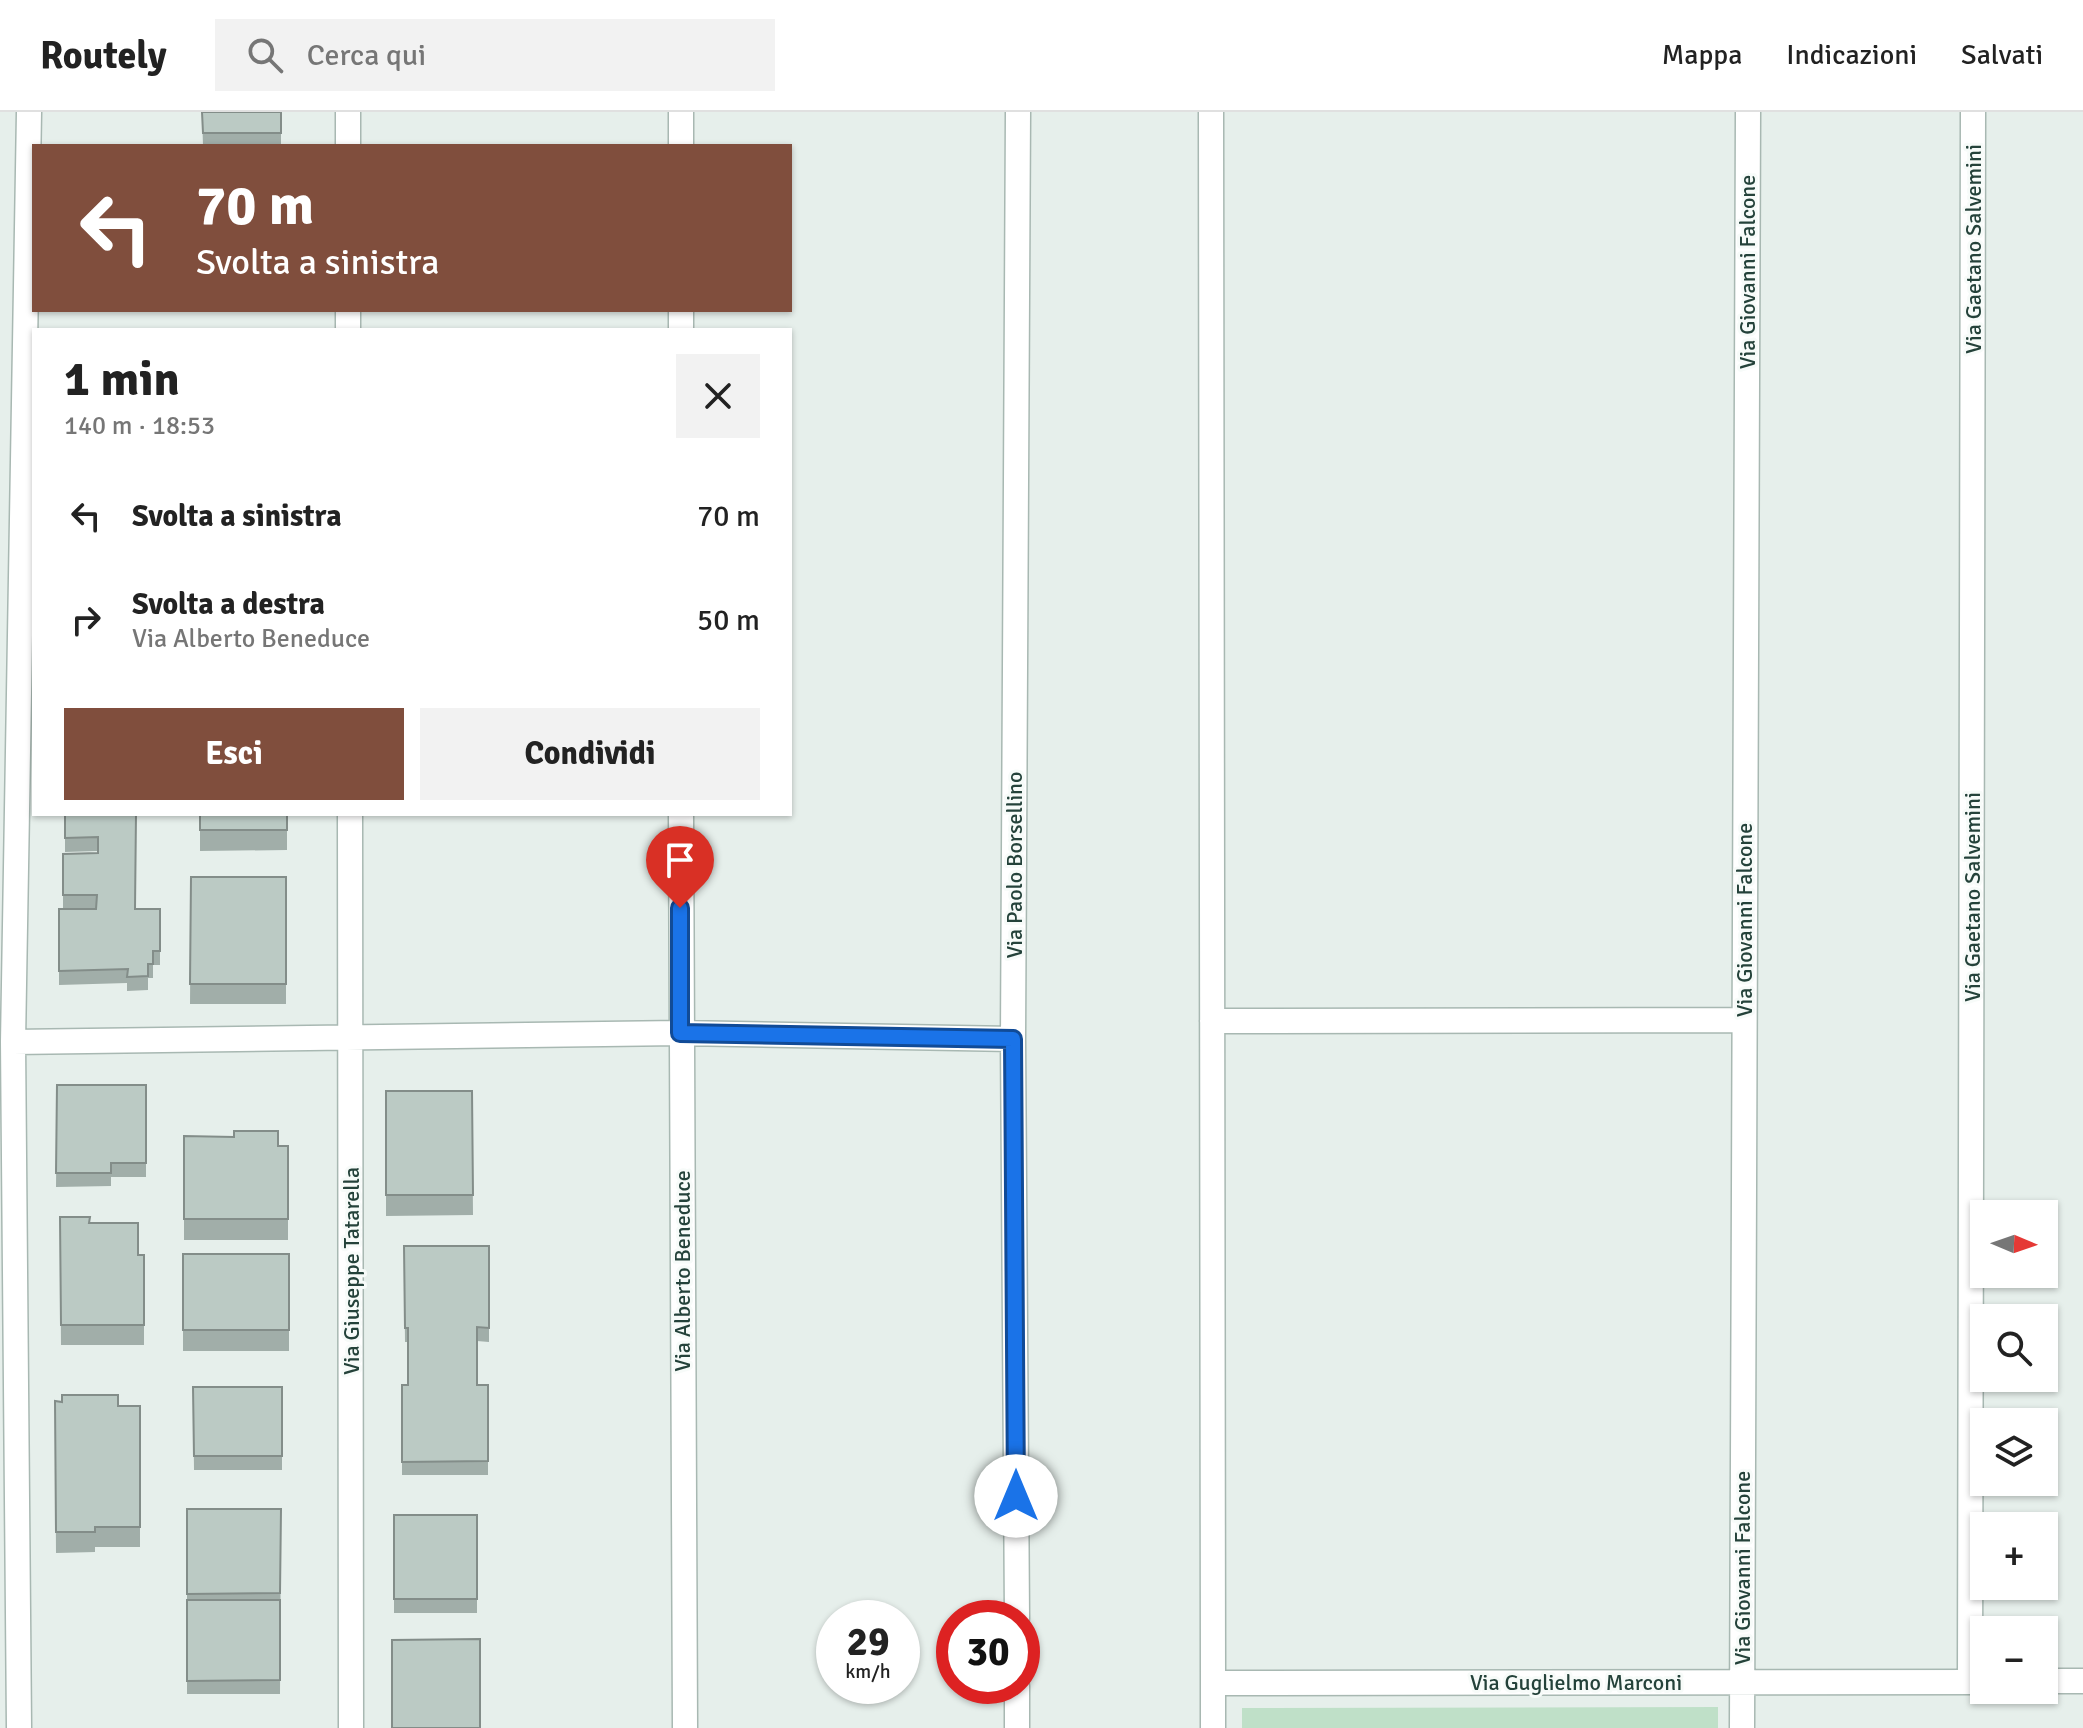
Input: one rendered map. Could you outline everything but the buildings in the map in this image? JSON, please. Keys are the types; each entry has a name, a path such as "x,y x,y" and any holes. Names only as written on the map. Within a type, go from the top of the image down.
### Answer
{"street":[{"path":"19,1728 13,1042 29,112"},
{"path":"348,112 348,144"},
{"path":"681,112 681,144"},
{"name":"Via Paolo Borsellino","path":"1017,1600 1013,1039 1018,112"},
{"path":"1211,112 1213,1728"},
{"name":"Via Giovanni Falcone","path":"1742,1728 1748,112"},
{"name":"Via Gaetano Salvemini","path":"1973,112 1977,1616"},
{"name":"Via Giuseppe Tatarella","path":"350,816 351,1728"},
{"name":"Via Alberto Beneduce","path":"681,816 685,1728"},
{"path":"1212,1021 1744,1020"},
{"path":"13,1042 680,1033 1013,1039"},
{"path":"2058,1681 2083,1681"},
{"name":"Via Guglielmo Marconi","path":"1213,1683 1970,1682"},
{"path":"1017,1704 1017,1728"}],"green space":[{"path":"1718,1707 1718,1728 1242,1728 1242,1708"}],"route":[{"path":"680,908 680,1033 1013,1039 1016,1496"}]}
